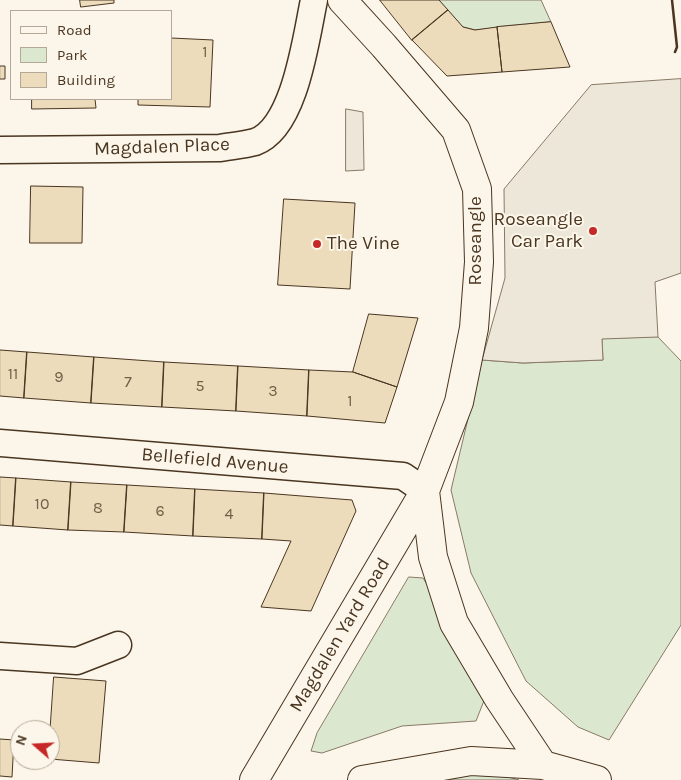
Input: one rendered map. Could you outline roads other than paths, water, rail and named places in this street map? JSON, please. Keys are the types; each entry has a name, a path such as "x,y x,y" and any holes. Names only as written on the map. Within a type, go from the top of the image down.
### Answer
{"street":[{"name":"Magdalen Place","path":"0,150 220,148 256,142 277,125 290,104 314,0"},
{"name":"Roseangle","path":"342,0 456,130 477,189 479,262 474,328 459,402 425,491"},
{"name":"Bellefield Avenue","path":"0,443 403,476 425,491"},
{"path":"425,491 433,557 454,623 499,699 543,765"},
{"name":"Magdalen Yard Road","path":"254,780 425,491"},
{"path":"0,656 77,661 118,645"},
{"path":"362,780 471,761 543,765 597,780"}],"place":[{"name":"Roseangle Car Park","path":"593,231"},
{"name":"The Vine","path":"317,244"}]}
